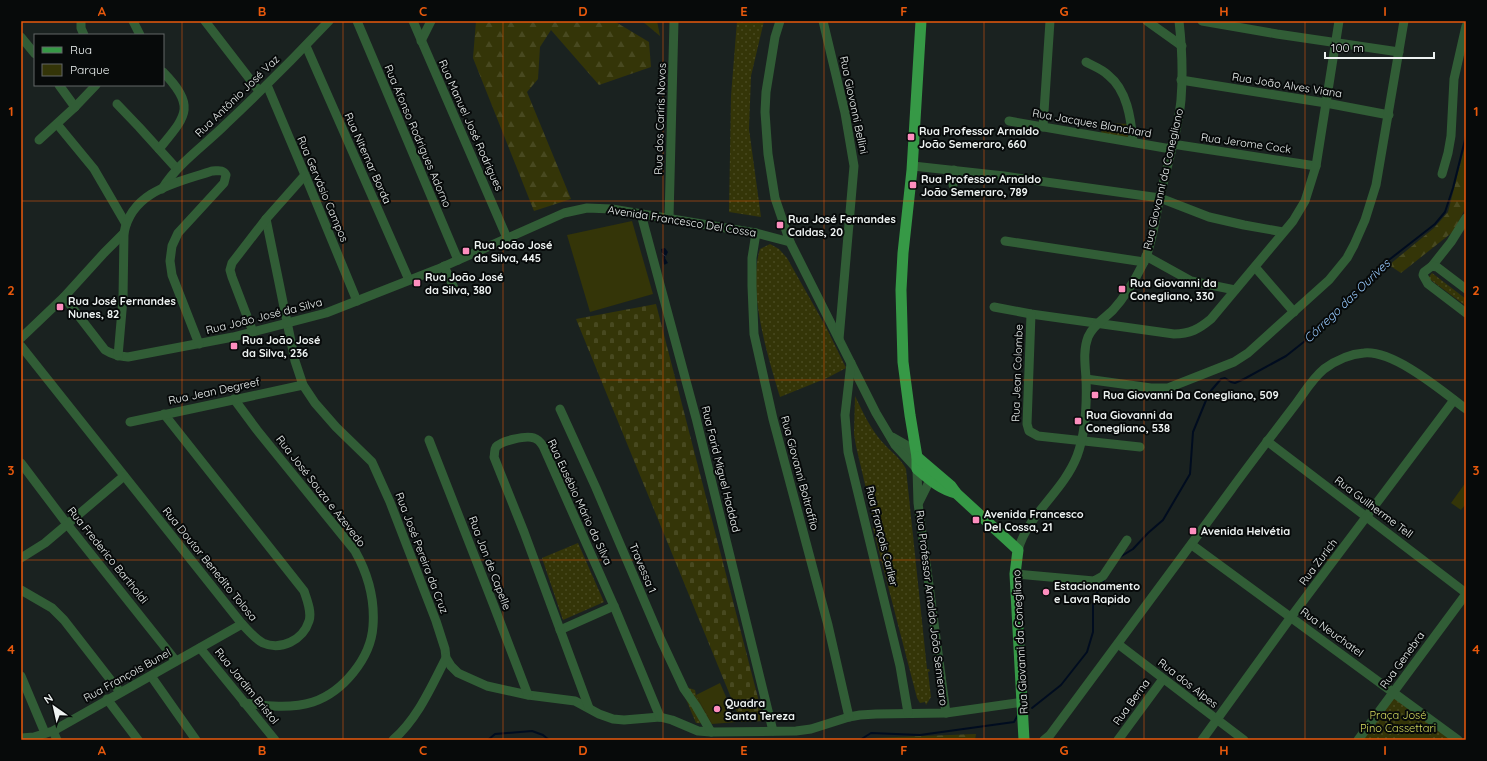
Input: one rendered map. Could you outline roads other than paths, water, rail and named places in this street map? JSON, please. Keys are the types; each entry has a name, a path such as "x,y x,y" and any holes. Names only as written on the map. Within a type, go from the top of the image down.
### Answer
{"main road":[{"name":"Rua Professor Arnaldo João Semeraro","path":"918,469 903,362 901,309 903,253 913,166 921,21"},
{"path":"917,457 931,475"},
{"path":"918,469 951,486 956,494 1018,550"},
{"name":"Rua Giovanni da Conegliano","path":"1018,550 1015,574 1025,737"}],"street":[{"path":"81,21 81,28 84,34"},
{"path":"133,21 140,34"},
{"name":"Rua Gervásio Campos","path":"205,21 263,88 305,175 356,301"},
{"name":"Rua Antônio José Vaz","path":"162,189 171,175 263,88 329,21"},
{"name":"Rua Afonso Rodrigues Adorno","path":"357,21 458,260"},
{"name":"Rua Manuel José Rodrigues","path":"413,21 507,238"},
{"path":"421,41 431,21"},
{"name":"Rua dos Cariris Novos","path":"669,218 674,21"},
{"path":"780,21 775,37 768,79 765,112 772,183 775,198 790,242 838,339 890,436 901,452 918,469"},
{"name":"Rua Giovanni Bellini","path":"823,21 845,113 854,166 838,339"},
{"path":"1043,127 1050,21"},
{"path":"1147,21 1182,46"},
{"name":"Rua Giovanni da Conegliano","path":"1018,550 1022,537 1031,522 1057,489 1076,457 1086,415 1085,347 1089,335 1097,324 1113,310 1127,292 1145,259 1172,146 1181,100 1182,46 1179,21"},
{"path":"1202,21 1399,52"},
{"path":"994,307 1097,324 1174,334 1189,333 1203,326 1211,319 1293,221 1305,201 1316,166 1339,21"},
{"path":"1086,379 1151,388 1168,388 1241,358 1294,312 1337,271 1347,258 1354,245 1372,201 1389,115 1404,21"},
{"path":"1442,174 1451,136 1452,89 1466,26"},
{"path":"21,37 34,53"},
{"name":"Rua Nitemar Borda","path":"306,46 409,280"},
{"path":"1086,62 1107,74 1120,88 1128,112 1133,142"},
{"path":"159,149 179,124 185,109 182,95 164,73"},
{"name":"Rua João Alves Viana","path":"1181,80 1326,103 1389,115"},
{"path":"60,86 75,107"},
{"path":"39,140 75,107 95,86"},
{"path":"117,104 177,169"},
{"name":"Rua Jacques Blanchard","path":"1009,122 1133,142 1172,146"},
{"path":"57,124 94,169 126,224"},
{"name":"Rua Jerome Cock","path":"1172,146 1316,166"},
{"path":"913,166 1004,176 1160,198 1209,217 1283,232"},
{"path":"64,297 105,350 118,356 123,298 124,233 126,224 136,206 144,198 162,189 218,170 225,173 227,178 178,233 172,246 170,260 172,275 199,344"},
{"path":"953,185 954,170"},
{"path":"253,332 230,270 232,263 266,219 305,175"},
{"name":"Avenida Francesco Del Cossa","path":"507,238 564,213 587,208 612,208 756,233 790,242"},
{"name":"Rua Farid Miguel Haddad","path":"641,214 696,418 773,731"},
{"path":"1466,218 1451,242 1432,266 1424,272 1423,276 1428,284 1466,313"},
{"name":"Rua José Pereira da Cruz","path":"266,219 295,361 303,385 315,403 336,427 372,462 390,502 436,622 445,649 446,658 451,666 458,672 487,686 528,695 569,699 599,714 613,719 624,720 660,717 698,730 711,732 796,731 811,729 849,717 876,714 946,713 1023,702"},
{"path":"21,338 64,297 124,233"},
{"name":"Rua Giovanni Boltraffio","path":"756,233 752,258 754,334 773,419 828,625 849,717"},
{"name":"Rua João José da Silva","path":"118,356 128,356 199,344 288,324 326,313 444,266 507,238"},
{"path":"1005,241 1145,259 1191,281 1235,290"},
{"path":"444,266 454,288"},
{"path":"1432,266 1442,270 1466,289"},
{"path":"1255,267 1294,312"},
{"name":"Rua Jean Colombe","path":"1031,314 1027,424 1029,431 1038,436 1081,440"},
{"name":"Rua Doutor Benedito Tolosa","path":"21,346 242,624 262,642 280,646 293,642 304,630 309,621 309,610 304,591 164,414"},
{"path":"1047,738 1192,545 1267,441 1324,369 1338,361 1365,352 1377,354 1401,364 1430,381 1466,409"},
{"name":"Rua François Carlier","path":"851,363 846,415 848,452 900,666 908,713"},
{"name":"Rua Jean Degreef","path":"130,422 303,385"},
{"name":"Rua José Souza e Azevedo","path":"234,399 355,551 364,567 370,586 373,627 369,643 356,668 339,687 326,695 315,701 302,705 267,706 244,703"},
{"name":"Rua Zurich","path":"1202,740 1454,400"},
{"name":"Travessa 1","path":"560,409 596,488 661,640 684,689 711,732"},
{"path":"890,436 906,446 917,457"},
{"name":"Rua Eusébio Mário da Silva","path":"589,708 494,457 497,446 503,443 529,437 535,438 543,446 614,606 660,717"},
{"name":"Rua Jan de Capelle","path":"429,440 528,695"},
{"path":"1081,440 1140,446"},
{"name":"Rua Guilherme Tell","path":"1267,441 1367,516 1466,594"},
{"name":"Rua Frederico Bartholdi","path":"21,464 176,661"},
{"name":"Rua Professor Arnaldo João Semeraro","path":"918,469 918,503 946,713"},
{"name":"Rua Professor Arnaldo João Semeraro","path":"918,503 931,475"},
{"path":"21,558 44,543 124,476"},
{"path":"1015,574 1094,581 1102,576 1127,540"},
{"name":"Rua Neuchatel","path":"1192,545 1458,740"},
{"path":"21,590 52,608 64,620 120,692"},
{"name":"Rua Genebra","path":"1358,740 1466,594"},
{"path":"560,630 614,606"},
{"name":"Rua François Bunel","path":"21,738 34,737 49,732 242,624"},
{"name":"Rua dos Alpes","path":"1118,644 1244,740"},
{"name":"Rua Jardim Bristol","path":"200,648 275,740"},
{"path":"393,740 401,733 426,697 446,658"},
{"path":"21,676 49,732 57,740"},
{"path":"151,676 196,740"},
{"name":"Rua Berna","path":"1118,740 1163,679"},
{"path":"107,699 138,740"}],"water":[{"path":"665,248 668,252 665,258 668,263 664,265 661,249"}],"waterway":[{"name":"Córrego das Ourives","path":"1120,557 1133,549 1163,520 1190,474 1193,432 1209,393 1221,379 1225,378 1235,383 1286,356 1324,326 1385,263 1435,224 1445,212 1453,188 1466,136"},
{"name":"Córrego das Ourives","path":"1032,708 1061,685 1087,652 1093,632 1093,600 1104,580"},
{"name":"Córrego das Ourives","path":"860,740 871,733 920,735 1014,722 1018,715"},
{"name":"Córrego das Ourives","path":"488,740 495,734 532,731 543,735 549,740"},
{"name":"Córrego das Ourives","path":"665,740 675,740"}],"place":[{"name":"Rua Professor Arnaldo João Semeraro, 660","path":"911,137"},
{"name":"Rua Professor Arnaldo João Semeraro, 789","path":"913,185"},
{"name":"Rua José Fernandes Caldas, 20","path":"780,225"},
{"name":"Rua João José da Silva, 445","path":"466,251"},
{"name":"Rua João José da Silva, 380","path":"417,283"},
{"name":"Rua Giovanni da Conegliano, 330","path":"1122,289"},
{"name":"Rua José Fernandes Nunes, 82","path":"60,307"},
{"name":"Rua João José da Silva, 236","path":"234,346"},
{"name":"Rua Giovanni Da Conegliano, 509","path":"1095,395"},
{"name":"Rua Giovanni da Conegliano, 538","path":"1078,421"},
{"name":"Avenida Francesco Del Cossa, 21","path":"976,520"},
{"name":"Avenida Helvétia","path":"1193,531"},
{"name":"Estacionamento e Lava Rapido","path":"1046,592"},
{"name":"Quadra Santa Tereza","path":"717,709"}],"park label":[{"name":"Praça José Pino Cassettari","path":"1398,721"}]}
